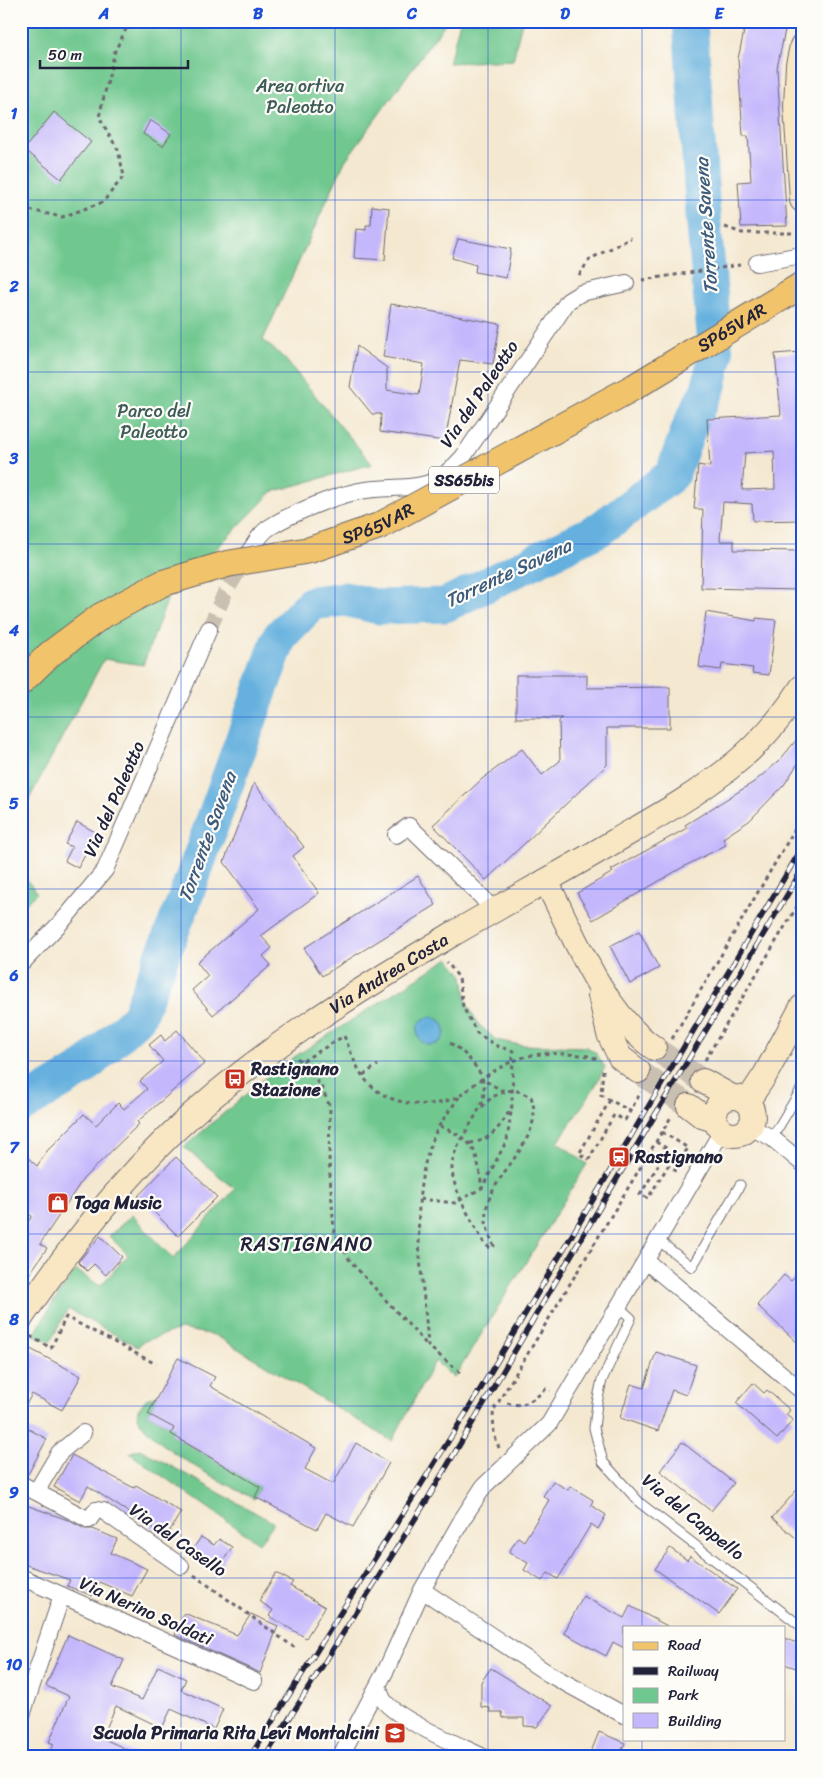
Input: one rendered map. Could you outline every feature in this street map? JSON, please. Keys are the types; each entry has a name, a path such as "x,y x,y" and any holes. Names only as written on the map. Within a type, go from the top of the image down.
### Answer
{"main road":[{"path":"802,46 798,66 796,106 802,200"},
{"name":"SP65VAR","path":"21,682 50,654 101,616 163,583 227,564 310,550 379,526 634,387 802,285"},
{"name":"Via Andrea Costa","path":"24,1326 64,1258 115,1194 170,1135 198,1110 284,1041 352,997 492,912 701,791 761,740 783,716 802,687"},
{"path":"546,881 595,977 621,1016 640,1038 662,1046"},
{"path":"595,977 609,1034 620,1057 641,1078"},
{"path":"718,1126 717,1107 726,1099 739,1100 762,1080 802,1007"},
{"path":"680,1111 702,1116 734,1135 740,1134 750,1127 753,1117 739,1100 702,1073"}],"street":[{"path":"758,263 802,255"},
{"path":"568,301 581,293 626,283"},
{"name":"Via del Paleotto","path":"248,554 268,528 344,494 422,486 437,481 448,473 463,456 568,301"},
{"name":"Via del Paleotto","path":"21,964 66,917 105,870 209,629"},
{"path":"396,835 409,826 482,897 492,912"},
{"path":"340,1757 378,1686 400,1651 422,1590 484,1486 549,1424 658,1240 718,1126"},
{"path":"750,1127 772,1138 802,1163"},
{"path":"646,1261 802,1391"},
{"path":"36,1492 59,1452 83,1433"},
{"name":"Via del Casello","path":"21,1484 89,1520 96,1510 104,1511 181,1566"},
{"name":"Via Nerino Soldati","path":"21,1577 254,1681"},
{"path":"422,1590 549,1674 623,1714"},
{"path":"21,1718 62,1595"},
{"path":"378,1686 384,1700 396,1710 432,1732 483,1757"}],"lane":[{"path":"772,1138 802,1088"},
{"path":"658,1240 692,1267 740,1185"},
{"name":"Via del Cappello","path":"619,1307 631,1318 602,1380 596,1404 594,1428 603,1462 640,1503 802,1627"}],"path":[{"path":"21,223 29,210 62,217 103,202 124,176 118,150 99,118 115,51 130,21"},
{"path":"725,227 742,233 792,233"},
{"path":"568,301 581,272 590,259 631,238"},
{"path":"626,283 758,263"},
{"path":"662,1046 802,817"},
{"path":"702,1073 802,898"},
{"path":"420,1200 455,1203 482,1188 507,1140 512,1105 513,1051 498,1046 477,1033 462,1007 458,978 443,958"},
{"path":"301,1062 344,1036 362,1075 389,1098 411,1104 435,1104 460,1096"},
{"path":"450,1044 461,1049 482,1079 493,1087 511,1091 531,1097 536,1109 524,1144 492,1192 486,1212 487,1228 494,1246 491,1248 486,1245 462,1200 452,1168 457,1147 482,1107 492,1097 511,1091"},
{"path":"293,1054 321,1086 330,1107 329,1169 334,1230 350,1261 428,1346 462,1374"},
{"path":"428,1346 420,1261 420,1186 428,1157 440,1126 460,1096 482,1079 527,1055 594,1056 600,1063 603,1072 601,1095 630,1111"},
{"path":"362,1075 378,1065"},
{"path":"610,1100 579,1154 590,1159 614,1115 625,1120 641,1078"},
{"path":"482,1079 484,1094 482,1107"},
{"path":"470,1142 479,1142 491,1136 501,1126 512,1105"},
{"path":"505,1464 494,1434 492,1411 662,1132 680,1111"},
{"path":"440,1126 463,1136 470,1142 475,1153 482,1188"},
{"path":"662,1132 688,1148 674,1170"},
{"path":"656,1142 668,1149 640,1194 648,1198 666,1170"},
{"path":"24,1326 51,1348 66,1316 156,1364"},
{"path":"507,1402 517,1406 529,1403 546,1389 565,1399"},
{"name":"Via del Casello","path":"181,1566 295,1648"}],"green space":[{"name":"Parco del Paleotto","path":"21,21 447,21 345,161 263,340 284,358 372,464 272,492 168,598 143,665 104,659 21,814"},
{"path":"460,21 522,21 513,60 449,63"},
{"path":"21,872 37,893 21,909"},
{"path":"449,958 463,976 467,1004 478,1024 496,1040 520,1045 587,1047 596,1053 605,1067 594,1088 558,1142 587,1164 454,1378 435,1361 392,1441 215,1335 180,1329 142,1342 138,1347 68,1309 50,1342 34,1335 54,1301 76,1270 100,1286 128,1255 109,1236 132,1215 173,1259 235,1189 184,1147 277,1068"},
{"path":"158,1395 148,1414 174,1428 171,1434 260,1487 254,1499 191,1464 148,1431 137,1418 138,1410 146,1399"},
{"path":"139,1449 274,1523 259,1543 129,1453"}],"water":[{"path":"431,1017 441,1021 445,1031 441,1041 431,1045 421,1041 417,1031 421,1021"}],"building":[{"path":"759,21 787,21 777,68 787,226 741,227 738,182 751,181 748,136 743,136 738,59 746,22 758,24"},
{"path":"54,112 91,142 61,179 24,149"},
{"path":"150,120 171,134 163,146 143,134"},
{"path":"372,206 389,208 385,260 354,258 356,229 366,230 366,225 371,225"},
{"path":"458,239 511,249 506,278 475,272 476,265 452,258"},
{"path":"391,304 500,324 493,364 460,360 445,441 380,432 381,414 372,414 350,387 357,346 387,368 387,390 419,395 424,364 383,357"},
{"path":"800,352 802,375 802,520 753,521 752,504 723,502 720,541 734,541 734,550 801,551 800,590 701,588 703,509 694,509 698,465 710,467 707,419 781,415 775,354","holes":["774,451 775,489 742,490 745,453"]},
{"path":"706,612 756,621 756,618 776,620 769,675 752,673 753,668 722,664 721,670 699,667"},
{"path":"516,675 587,675 587,688 670,687 670,728 607,728 607,765 486,880 433,825 482,779 522,749 542,775 560,761 559,721 562,718 516,718"},
{"path":"802,733 802,757 784,785 749,821 723,838 726,845 683,867 593,920 577,893 613,872 611,870 687,828 685,825 754,782 779,761"},
{"path":"254,783 304,847 293,856 319,893 261,936 272,948 263,956 271,965 213,1015 192,990 208,976 197,962 259,909 224,862"},
{"path":"77,822 97,833 78,868 65,861 72,847 65,844"},
{"path":"418,876 436,905 322,976 304,948"},
{"path":"639,931 659,968 630,984 610,946"},
{"path":"177,1030 205,1063 137,1122 139,1124 83,1179 40,1244 47,1248 21,1287 21,1233 32,1216 21,1209 21,1151 37,1166 47,1151 84,1114 96,1125 118,1103 124,1109 147,1089 140,1081 163,1061 149,1045 161,1035 165,1041"},
{"path":"176,1157 217,1197 178,1236 138,1196"},
{"path":"100,1236 122,1257 106,1275 94,1264 87,1271 78,1262"},
{"path":"802,1270 802,1347 757,1305 784,1275 791,1281"},
{"path":"21,1344 81,1376 62,1410 32,1394 21,1413"},
{"path":"656,1352 696,1365 686,1395 672,1390 658,1431 620,1418 631,1384 644,1388"},
{"path":"178,1358 215,1377 210,1386 316,1448 305,1469 333,1484 356,1443 389,1463 353,1527 326,1513 317,1529 255,1497 260,1487 171,1434 174,1428 148,1414"},
{"path":"753,1383 764,1393 767,1390 790,1410 786,1415 793,1420 777,1439 736,1403"},
{"path":"21,1425 47,1439 27,1476 21,1474"},
{"path":"682,1442 734,1483 711,1511 660,1471"},
{"path":"72,1455 134,1488 136,1485 181,1512 166,1537 88,1486 80,1501 54,1487"},
{"path":"553,1481 568,1490 570,1486 593,1500 591,1505 606,1515 598,1529 591,1524 558,1579 548,1573 542,1581 524,1570 528,1563 509,1552 518,1537 524,1541 549,1500 543,1496"},
{"path":"802,1484 802,1543 772,1518"},
{"path":"26,1505 68,1520 85,1529 93,1529 117,1539 111,1553 147,1569 132,1596 99,1582 93,1596 67,1586 70,1580 21,1563 21,1519"},
{"path":"201,1537 214,1545 219,1539 232,1547 217,1571 190,1553"},
{"path":"670,1548 687,1560 690,1556 737,1589 719,1614 655,1569"},
{"path":"276,1573 293,1582 290,1586 325,1607 306,1638 269,1616 273,1610 259,1601"},
{"path":"583,1596 624,1618 630,1606 667,1626 623,1626 623,1647 613,1642 606,1656 564,1633"},
{"path":"184,1613 237,1635 251,1614 278,1626 260,1673 175,1635"},
{"path":"68,1635 124,1660 112,1687 142,1700 158,1666 186,1679 181,1690 223,1709 214,1729 171,1709 162,1728 116,1706 102,1738 144,1757 48,1757 54,1744 49,1742 69,1696 46,1686"},
{"path":"786,1639 802,1645 802,1670 786,1665"},
{"path":"491,1668 552,1706 537,1727 524,1726 524,1718 503,1718 502,1712 490,1712 490,1708 481,1707 481,1682"},
{"path":"599,1732 625,1743 619,1757 589,1757"}],"waterway":[{"name":"Torrente Savena","path":"21,1106 83,1069 138,1017 184,901 280,636 312,603 345,599 379,607 445,605 600,529 672,475 690,425 708,389 716,355 703,215 690,21"}],"tunnel":[{"path":"209,629 225,593 246,558"},
{"path":"654,1048 703,1081"},
{"path":"638,1071 689,1106"}],"railway":[{"path":"250,1757 471,1405 802,848"},
{"path":"265,1757 427,1500 802,870"}],"place":[{"name":"Rastignano Stazione","path":"235,1079"},
{"name":"Rastignano","path":"619,1157"},
{"name":"Toga Music","path":"58,1203"},
{"name":"Scuola Primaria Rita Levi Montalcini","path":"395,1733"}],"district":[{"name":"RASTIGNANO","path":"307,1244"}],"park label":[{"name":"Area ortiva Paleotto","path":"300,96"}]}
